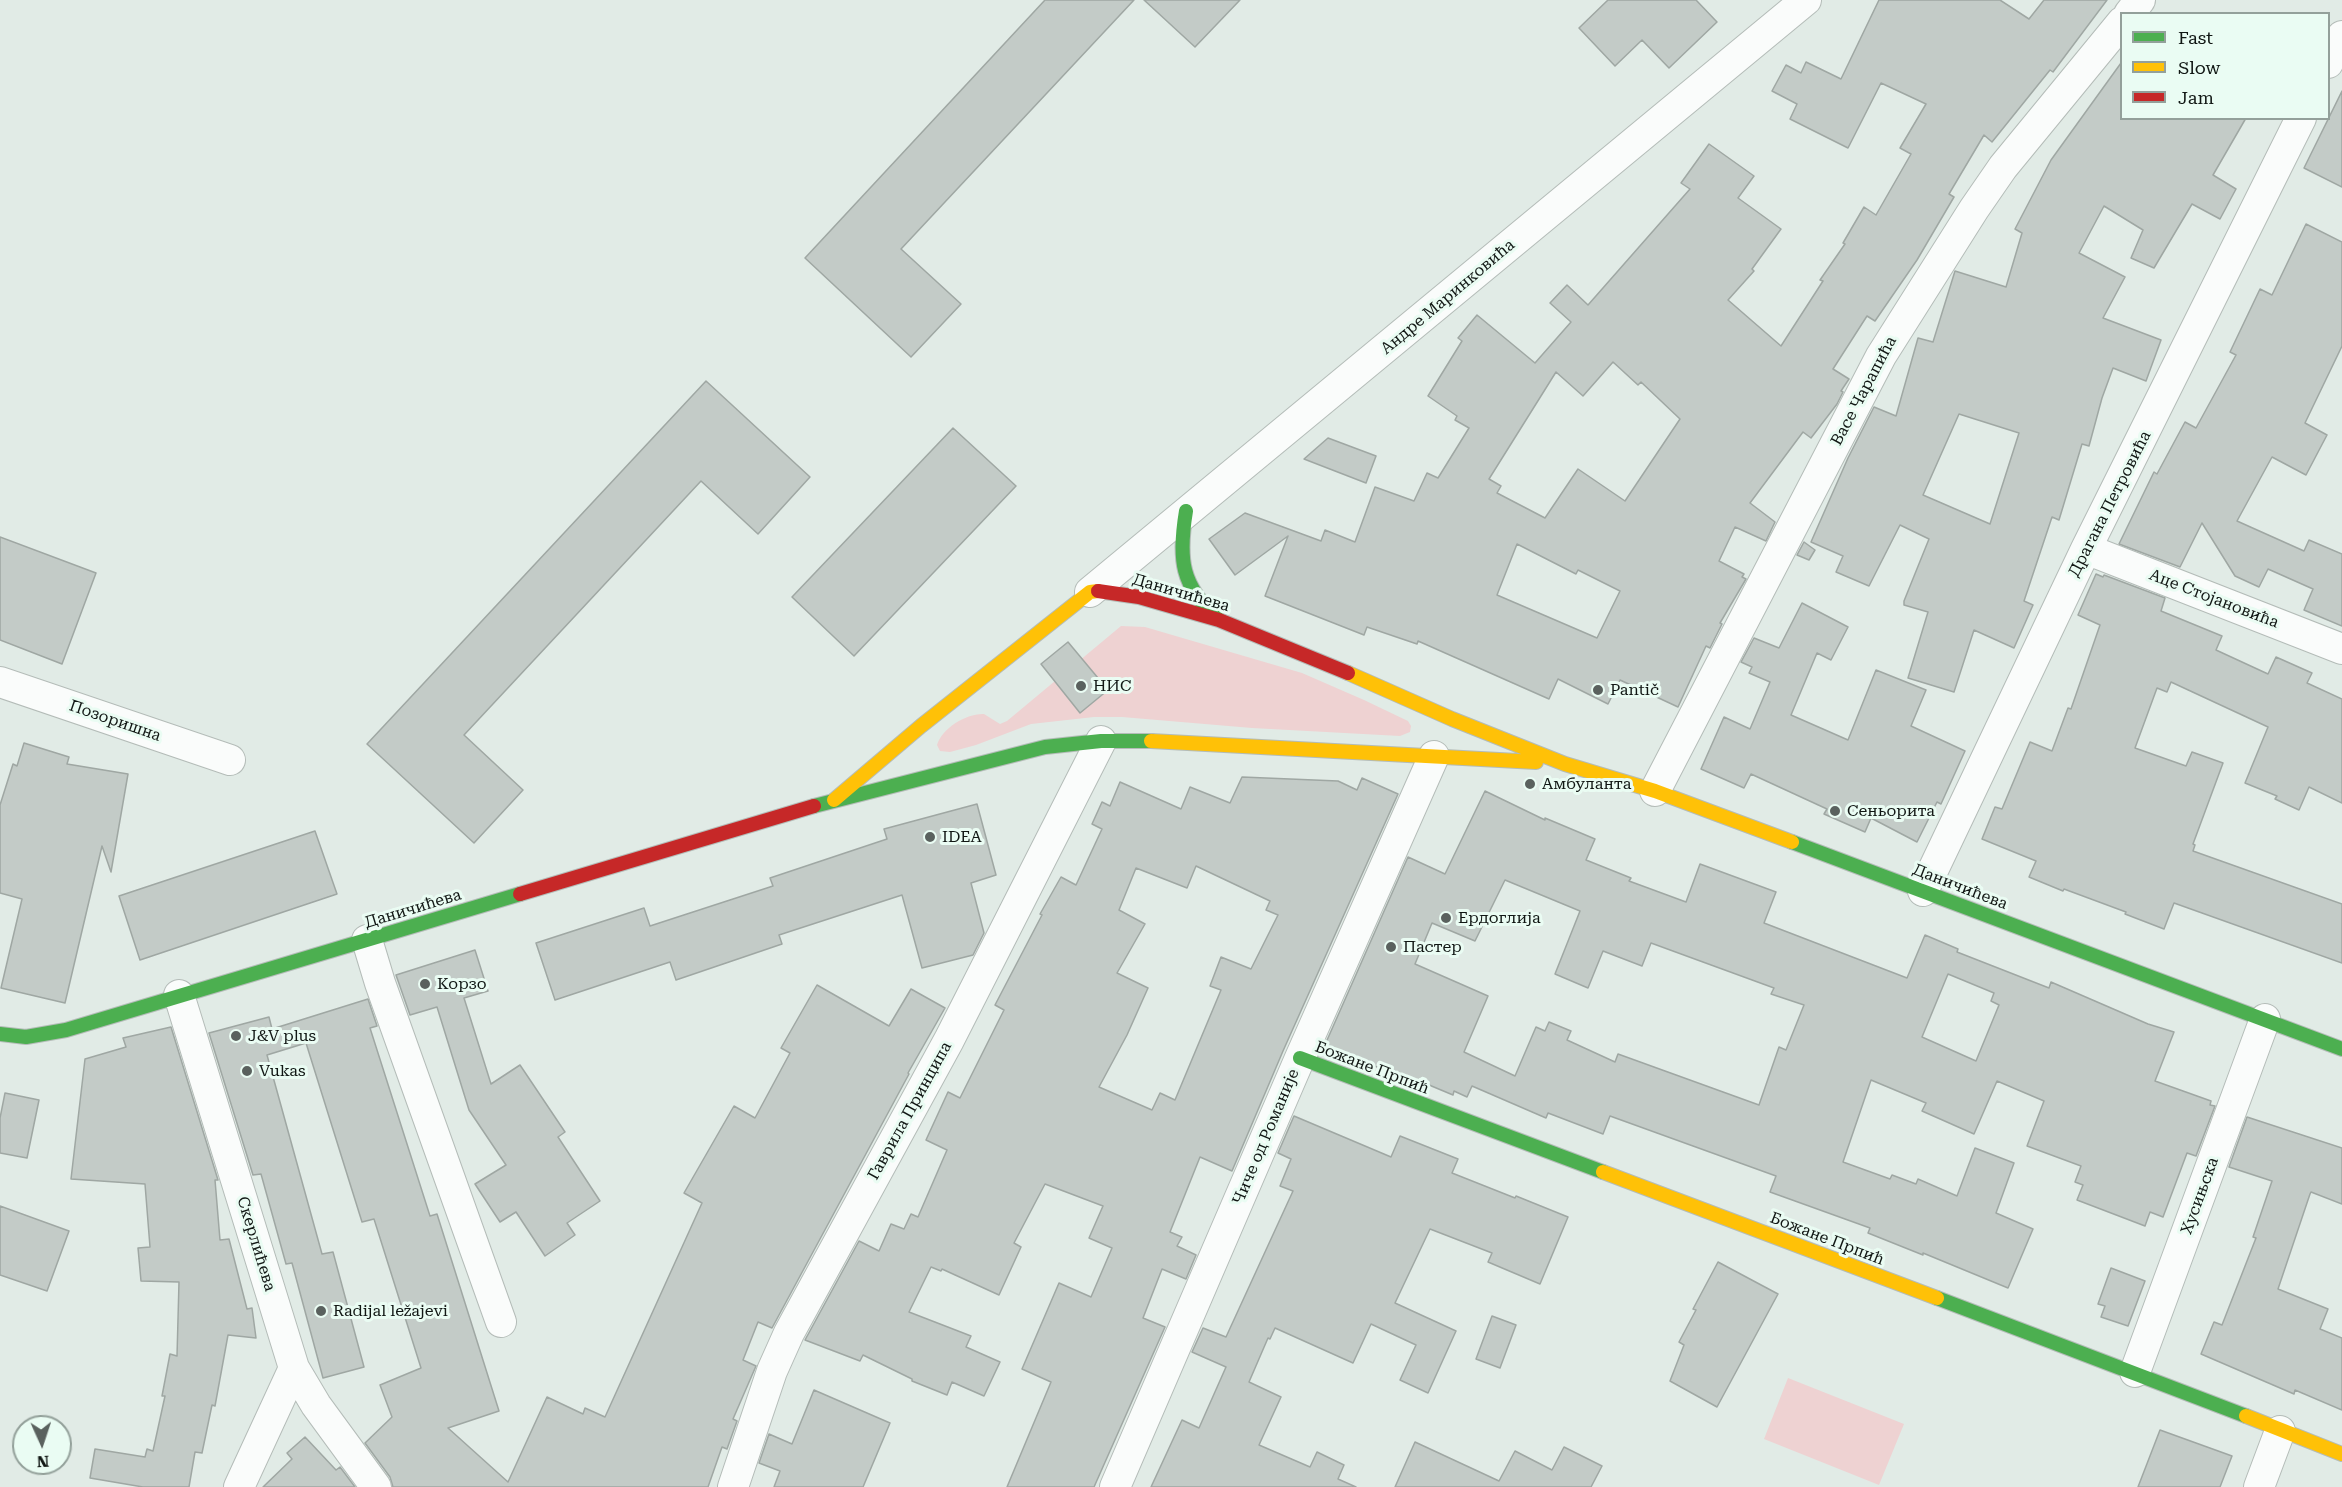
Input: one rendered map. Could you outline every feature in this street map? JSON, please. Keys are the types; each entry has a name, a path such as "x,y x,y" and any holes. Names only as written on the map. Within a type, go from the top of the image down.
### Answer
{"street":[{"name":"Андре Маринковића","path":"1089,592 1806,0"},
{"path":"2131,12 2140,0"},
{"name":"Васе Чарапића","path":"1655,791 1881,356 1945,253 1998,175 2120,23"},
{"path":"2330,59 2342,36"},
{"name":"Драгана Петровића","path":"1923,891 2086,549 2300,120"},
{"path":"1186,511 1181,540 1186,582 1200,605 1219,620"},
{"name":"Аце Стојановића","path":"2086,549 2342,649"},
{"name":"Даничићева","path":"834,800 921,726 1089,592 1104,591 1139,597 1219,620 1315,658 1450,724 1565,764 1655,791 2342,1049"},
{"name":"Позоришна","path":"0,682 230,760"},
{"path":"921,726 919,732 923,755 936,765 967,767"},
{"name":"Даничићева","path":"0,1034 26,1037 66,1030 834,800 1045,747 1101,741 1161,741 1437,752 1565,764"},
{"name":"Гаврила Принципа","path":"733,1487 772,1371 789,1333 949,1040 1101,741"},
{"name":"Чиче од Романије","path":"1115,1487 1300,1058 1437,752"},
{"path":"367,940 380,983 501,1322"},
{"name":"Скерлићева","path":"179,995 294,1368 316,1405 376,1487"},
{"name":"Хусињска","path":"2135,1372 2265,1019"},
{"name":"Божане Прпић","path":"1300,1058 2135,1372 2342,1454"},
{"path":"239,1487 294,1368"},
{"path":"2259,1487 2280,1431"}],"shaded area":[{"path":"1121,626 1145,627 1302,673 1408,721 1411,726 1410,732 1400,736 1094,717 1031,724 976,745 950,752 940,751 937,745 950,727 977,714 984,714 1000,724 1007,721"},
{"path":"1788,1378 1904,1424 1879,1485 1764,1439"}],"building":[{"path":"1045,0 1134,0 901,249 961,304 911,357 805,258"},
{"path":"1144,0 1240,0 1195,47"},
{"path":"1608,0 1696,0 1717,22 1669,68 1642,40 1615,66 1579,28"},
{"path":"1879,0 2000,0 2029,19 2044,0 2107,0 2053,72 2050,70 1992,142 1984,135 1949,194 1954,197 1917,260 1875,321 1867,316 1833,369 1849,379 1841,391 1843,392 1837,404 1811,438 1803,432 1750,503 1775,522 1766,541 1735,527 1719,561 1744,574 1742,577 1746,579 1720,623 1722,624 1710,648 1706,646 1678,707 1620,680 1608,704 1558,679 1549,699 1418,641 1417,644 1367,627 1364,635 1265,596 1288,536 1235,575 1209,539 1245,513 1321,541 1325,530 1355,542 1375,487 1414,501 1427,473 1438,478 1469,428 1455,420 1457,416 1428,396 1462,341 1458,338 1477,315 1535,363 1571,322 1550,303 1567,285 1588,305 1690,189 1681,183 1709,144 1754,176 1738,198 1781,229 1752,269 1754,271 1728,300 1781,346 1823,281 1820,280 1845,244 1843,243 1864,207 1876,215 1911,154 1900,148 1926,104 1881,83 1848,148 1790,119 1797,104 1772,91 1786,65 1801,73 1806,62 1841,79","holes":["1613,362 1638,385 1641,382 1680,419 1625,501 1578,469 1545,518 1497,493 1501,486 1489,479 1556,372 1583,396","1517,544 1576,574 1578,570 1620,591 1597,638 1497,595"]},
{"path":"2120,64 2120,120 2245,120 2213,175 2236,189 2220,219 2192,204 2154,268 2131,258 2143,230 2104,206 2079,253 2125,277 2103,318 2161,340 2146,381 2113,368 2089,446 2082,444 2059,520 2052,517 2024,601 2033,605 2014,648 1974,630 1954,692 1908,678 1928,612 1904,605 1904,601 1929,539 1900,525 1869,586 1836,572 1843,556 1811,542 1848,458 1874,407 1896,416 1918,338 1933,342 1955,271 2006,287 2022,233 2015,229 2051,160","holes":["1959,414 2019,433 1990,524 1923,495"]},
{"path":"2342,91 2342,187 2304,168 2328,120 2330,120"},
{"path":"2306,224 2342,242 2342,346 2305,423 2327,435 2306,475 2272,457 2237,521 2304,551 2309,540 2342,554 2342,626 2304,610 2313,589 2268,569 2259,587 2235,576 2202,523 2180,567 2119,544 2154,472 2157,474 2185,422 2196,428 2236,355 2230,352 2260,289 2272,295"},
{"path":"706,381 810,477 758,534 701,481 464,735 523,790 474,843 367,744"},
{"path":"953,428 1016,486 854,656 792,597"},
{"path":"1328,438 1376,456 1366,483 1304,459"},
{"path":"0,537 96,573 62,664 0,640"},
{"path":"1804,542 1815,550 1809,560 1797,555"},
{"path":"2096,574 2165,598 2161,611 2222,636 2216,650 2268,674 2276,657 2312,673 2307,683 2342,699 2342,803 2309,787 2299,810 2275,799 2277,796 2245,783 2268,727 2171,682 2167,692 2157,688 2135,748 2186,766 2192,752 2223,763 2193,844 2195,845 2193,851 2342,904 2342,963 2174,903 2164,929 2125,914 2126,912 2029,877 2036,861 1982,839 1995,807 2002,809 2030,742 2052,751 2068,708 2071,709 2100,625 2078,615"},
{"path":"1802,603 1848,627 1831,660 1817,653 1791,715 1848,740 1876,670 1926,690 1911,726 1965,751 1941,804 1937,802 1917,842 1871,818 1865,832 1824,814 1827,809 1751,774 1744,788 1701,769 1724,717 1750,729 1770,682 1749,673 1752,667 1741,662 1754,638 1779,648"},
{"name":"НИС","path":"1068,642 1108,690 1080,713 1041,664"},
{"path":"24,743 69,757 67,764 128,774 111,872 102,846 65,1003 1,988 22,899 0,893 0,805 13,764 17,766"},
{"path":"1242,777 1338,781 1357,790 1362,778 1398,794 1232,1171 1200,1157 1170,1232 1182,1237 1177,1246 1196,1255 1186,1279 1162,1269 1143,1318 1165,1327 1094,1487 1007,1487 1051,1382 1022,1369 1059,1283 1091,1297 1112,1248 1089,1238 1103,1206 1045,1184 1014,1243 1021,1247 999,1295 942,1269 941,1271 931,1267 909,1312 971,1336 966,1347 1000,1362 984,1396 952,1382 947,1395 912,1381 863,1355 860,1361 805,1340 859,1241 879,1251 891,1224 904,1229 911,1214 918,1217 947,1150 926,1140 948,1092 960,1098 1004,1010 995,1005 1061,877 1076,885 1102,829 1092,824 1102,802 1110,806 1120,782 1181,809 1190,787 1230,803","holes":["1196,866 1270,901 1266,910 1278,915 1251,969 1221,957 1210,986 1221,990 1175,1100 1160,1093 1152,1110 1099,1087 1127,1035 1148,988 1117,973 1145,924 1119,910 1136,868 1187,888"]},
{"path":"1485,791 1545,820 1545,818 1595,839 1586,860 1631,878 1629,881 1686,902 1700,864 1776,892 1764,923 1907,978 1925,935 1958,949 1957,952 2049,988 2051,982 2148,1024 2174,1032 2155,1081 2211,1101 2210,1105 2215,1106 2196,1156 2187,1153 2163,1217 2150,1212 2145,1226 2077,1200 2083,1185 2075,1182 2081,1166 2027,1146 2044,1101 1997,1081 1974,1134 1922,1111 1926,1103 1871,1080 1843,1162 1890,1179 1892,1175 1916,1184 1918,1179 1957,1196 1975,1148 2014,1163 1996,1213 2033,1229 2008,1288 1868,1233 1870,1228 1770,1192 1776,1176 1610,1116 1603,1134 1548,1113 1546,1118 1472,1086 1467,1097 1454,1091 1453,1095 1386,1067 1385,1070 1324,1047 1408,857 1445,874","holes":["1505,880 1580,911 1555,974 1588,988 1603,951 1642,966 1651,943 1774,988 1771,994 1804,1005 1786,1050 1779,1047 1759,1105 1618,1054 1615,1062 1567,1040 1571,1031 1549,1022 1545,1031 1536,1027 1515,1076 1464,1052 1488,996 1415,964 1432,923 1475,941","1948,974 1994,993 1991,1001 1999,1005 1976,1061 1922,1037"]},
{"path":"977,804 996,875 971,883 984,933 973,955 922,968 902,895 779,935 782,944 676,980 670,962 555,1000 536,943 644,908 650,926 773,886 770,878 887,839 884,829"},
{"path":"315,831 337,894 140,960 119,896"},
{"path":"475,950 488,991 464,998 491,1084 520,1065 565,1132 558,1137 600,1201 567,1223 575,1235 545,1256 516,1212 500,1222 475,1184 506,1165 469,1110 437,1007 410,1015 396,975"},
{"path":"817,985 889,1026 911,989 945,1008 772,1328 758,1322 743,1360 756,1366 733,1419 737,1421 727,1449 722,1447 708,1487 393,1487 390,1477 365,1443 392,1417 380,1385 421,1368 374,1219 362,1222 306,1043 267,1055 322,1254 333,1252 364,1367 323,1378 292,1263 286,1264 261,1174 253,1175 209,1033 269,1017 272,1029 368,999 377,1026 370,1028 430,1216 437,1214 499,1411 448,1428 508,1482 547,1397 583,1414 585,1408 605,1417 702,1203 684,1193 734,1106 755,1118 790,1053 781,1048"},
{"path":"171,1027 218,1180 215,1180 220,1240 229,1239 247,1309 252,1308 256,1338 228,1335 215,1406 212,1405 202,1453 195,1452 189,1487 143,1487 90,1478 95,1449 145,1457 147,1449 153,1451 165,1396 162,1396 170,1354 177,1356 179,1282 141,1281 138,1248 150,1247 145,1184 71,1179 85,1059 126,1047 123,1038"},
{"path":"5,1093 39,1100 27,1158 0,1153 0,1118"},
{"path":"1294,1116 1391,1157 1400,1136 1458,1159 1452,1173 1568,1217 1540,1284 1488,1262 1492,1253 1430,1229 1395,1303 1456,1331 1428,1393 1400,1380 1416,1345 1371,1324 1353,1363 1275,1328 1270,1339 1268,1338 1249,1382 1281,1397 1259,1445 1310,1467 1317,1452 1344,1465 1338,1479 1356,1487 1151,1487 1182,1420 1199,1428 1226,1367 1192,1352 1203,1328 1226,1337 1293,1191 1280,1186 1291,1159 1278,1153"},
{"path":"2247,1117 2342,1148 2342,1204 2311,1192 2278,1289 2328,1309 2320,1329 2342,1338 2342,1410 2295,1390 2294,1394 2201,1354 2214,1322 2222,1325 2256,1238 2253,1237 2272,1181 2229,1167"},
{"path":"0,1206 69,1231 47,1291 0,1275"},
{"path":"1718,1262 1778,1294 1717,1407 1670,1381 1684,1345 1679,1342 1696,1310 1693,1309"},
{"path":"2111,1268 2145,1281 2128,1326 2101,1317 2105,1306 2098,1304"},
{"path":"1492,1316 1516,1325 1500,1368 1476,1359"},
{"path":"814,1390 890,1423 863,1487 774,1487 780,1471 759,1463 769,1434 792,1444"},
{"path":"2160,1430 2232,1456 2220,1487 2138,1487"},
{"path":"305,1437 336,1470 340,1467 355,1487 263,1487 292,1459 287,1453"},
{"path":"1415,1442 1499,1481 1515,1451 1552,1470 1564,1447 1602,1466 1591,1487 1395,1487"}],"traffic: fast":[{"path":"1186,511 1182,543 1185,571 1196,595 1218,619"},
{"path":"814,806 1045,747 1101,741 1151,741"},
{"path":"1792,842 2342,1049"},
{"path":"0,1034 26,1037 66,1030 520,894"},
{"path":"1300,1058 1603,1172"},
{"path":"1937,1298 2246,1416"}],"traffic: slow":[{"path":"834,800 921,726 1090,592 1098,591"},
{"path":"1348,673 1452,719 1565,764 1655,791 1792,842"},
{"path":"1151,741 1536,762"},
{"path":"1603,1172 1937,1298"},
{"path":"2246,1416 2342,1454"}],"traffic: jam":[{"path":"1098,591 1139,597 1219,620 1348,673"},
{"path":"520,894 814,806"}],"place":[{"name":"НИС","path":"1081,686"},
{"name":"Pantič","path":"1598,690"},
{"name":"Амбуланта","path":"1530,784"},
{"name":"Сеньорита","path":"1835,811"},
{"name":"IDEA","path":"930,837"},
{"name":"Ердоглија","path":"1446,918"},
{"name":"Пастер","path":"1391,947"},
{"name":"Корзо","path":"425,984"},
{"name":"J&V plus","path":"236,1036"},
{"name":"Vukas","path":"247,1071"},
{"name":"Radijal ležajevi","path":"321,1311"}]}
